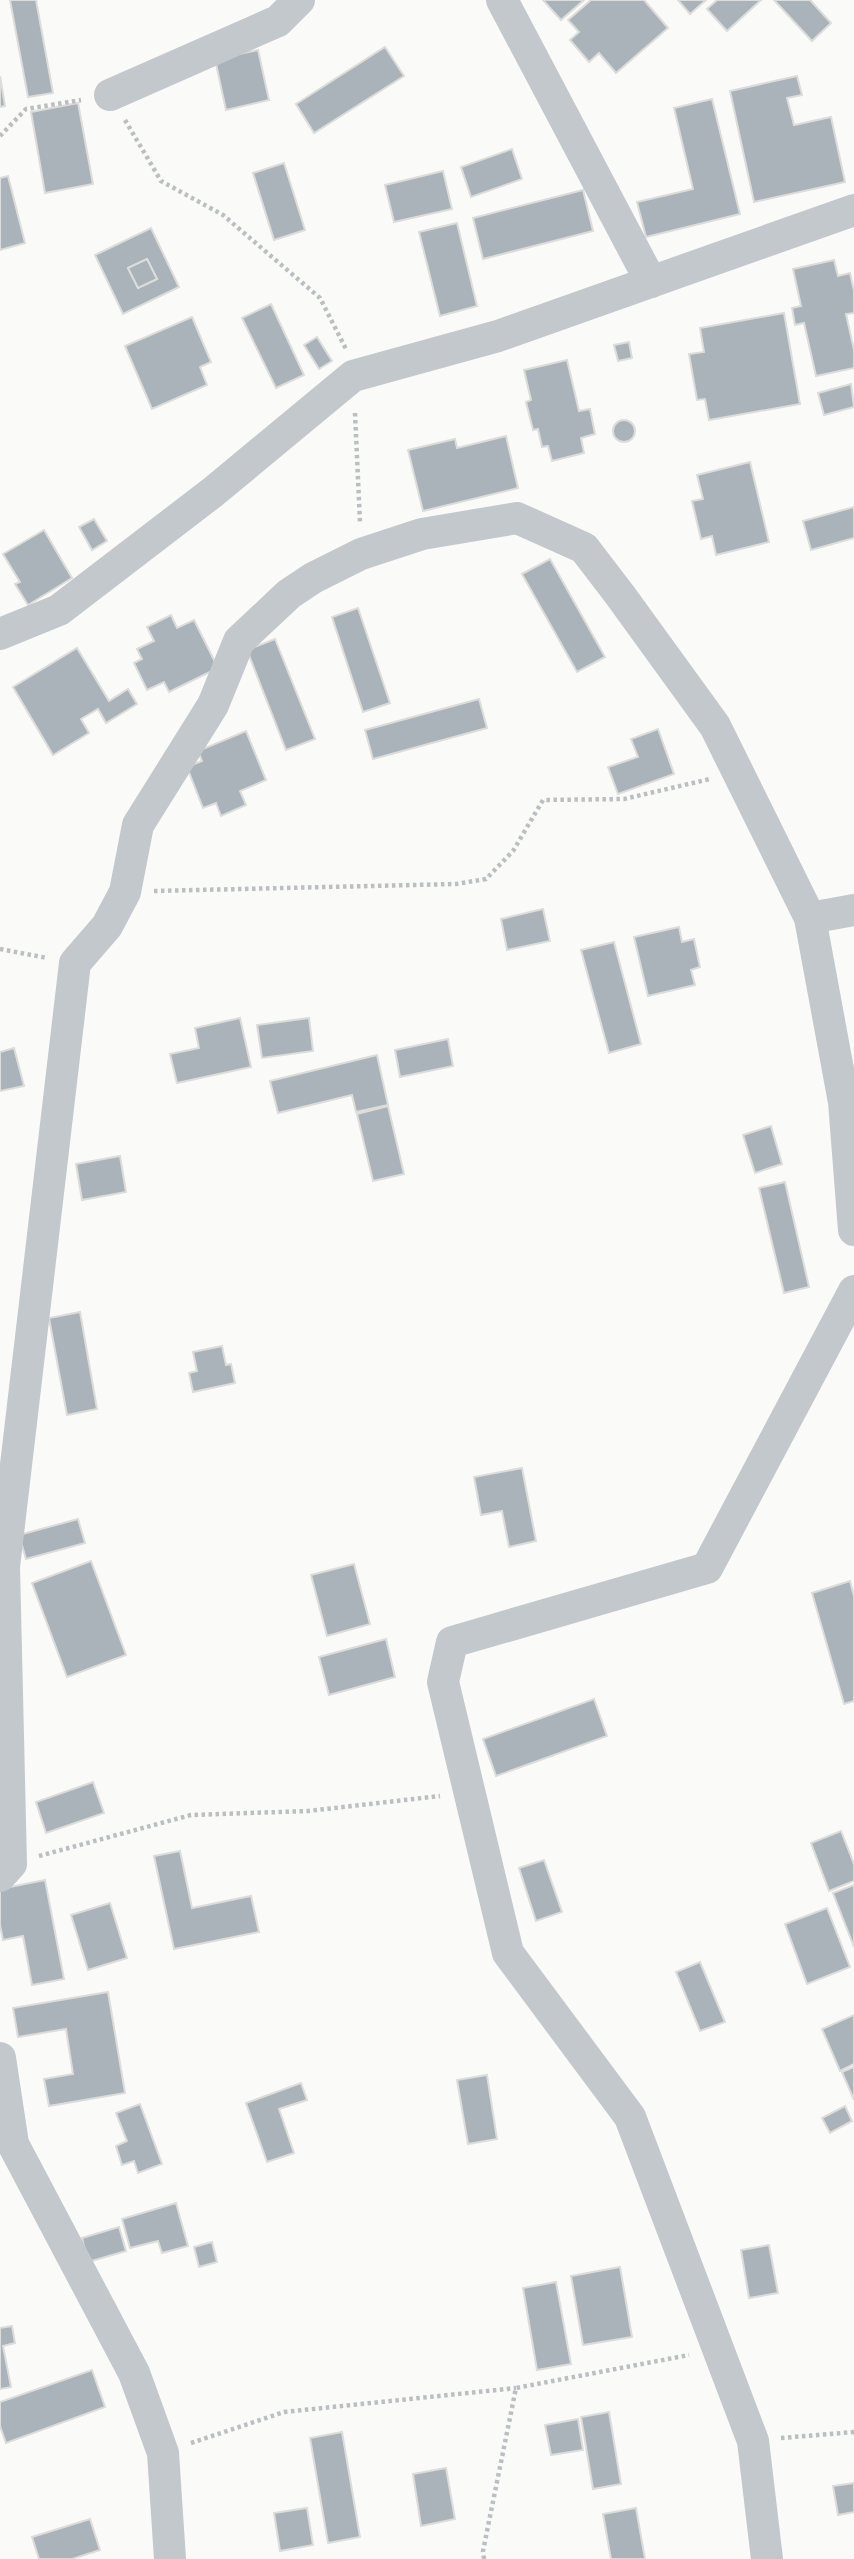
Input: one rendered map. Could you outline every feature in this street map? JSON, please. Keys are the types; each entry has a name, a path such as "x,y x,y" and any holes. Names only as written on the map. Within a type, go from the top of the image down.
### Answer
{"street":[{"path":"110,95 278,21 299,0"},
{"path":"502,0 651,282"},
{"path":"0,634 59,610 214,492 352,376 498,336 854,210"},
{"path":"6,1870 6,1485 75,963 107,926 125,892 138,825 213,705 239,641 289,594 313,578 361,554 422,534 517,518 584,548 715,726 810,918 844,1102 854,1230"},
{"path":"810,918 854,910"},
{"path":"767,2559 753,2441 630,2117 508,1953 443,1682 452,1642 707,1568 854,1291"},
{"path":"0,2058 13,2144 134,2373 163,2453 170,2559"}],"path":[{"path":"0,136 26,109 110,95 161,181 223,215 320,298 344,342 352,376 360,486 361,554"},
{"path":"125,892 456,884 486,879 513,851 543,800 624,799 739,773"},
{"path":"0,949 75,963"},
{"path":"6,1870 191,1815 308,1811 470,1793"},
{"path":"163,2453 284,2412 516,2388 718,2350"},
{"path":"484,2559 483,2551 516,2388"},
{"path":"753,2441 854,2432"}],"building":[{"path":"10,0 36,0 53,93 28,97"},
{"path":"543,0 584,0 561,20"},
{"path":"591,0 644,0 668,28 616,73 599,53 589,62 570,40 579,32 568,20"},
{"path":"678,0 706,0 690,14"},
{"path":"717,0 761,0 727,31 707,9"},
{"path":"774,0 810,0 831,23 812,41"},
{"path":"385,47 404,76 314,133 296,104"},
{"path":"258,50 269,100 226,110 215,59"},
{"path":"0,76 5,106 0,107"},
{"path":"797,76 802,95 787,98 794,125 831,117 845,182 754,202 730,91"},
{"path":"712,99 740,214 646,237 637,202 693,189 674,108"},
{"path":"78,103 93,184 45,193 31,112"},
{"path":"512,149 522,179 471,197 461,167"},
{"path":"284,163 305,230 274,240 253,173"},
{"path":"443,171 452,209 394,222 385,185"},
{"path":"8,176 25,243 0,250 0,178"},
{"path":"583,190 593,231 483,259 473,218"},
{"path":"457,223 477,306 440,316 419,232"},
{"path":"151,228 179,287 123,314 95,255","holes":["147,259 157,279 138,288 128,268"]},
{"path":"147,259 157,279 138,288 128,268"},
{"path":"834,260 838,276 850,273 854,291 854,313 846,314 854,350 854,368 816,376 804,323 795,325 792,308 801,306 793,269"},
{"path":"271,304 304,375 276,388 242,318"},
{"path":"784,313 800,404 709,420 705,399 697,400 689,354 704,352 700,328"},
{"path":"192,317 211,362 200,367 207,385 152,409 125,346"},
{"path":"317,337 332,361 319,369 304,345"},
{"path":"629,342 632,358 618,361 614,345"},
{"path":"567,360 579,411 590,409 595,434 581,438 584,453 552,461 548,446 542,447 538,429 533,430 526,402 531,400 524,370"},
{"path":"851,384 854,407 824,415 818,393"},
{"path":"624,420 632,423 635,431 632,439 624,442 616,439 613,431 616,423"},
{"path":"506,436 518,488 423,511 408,450 455,439 457,448"},
{"path":"750,462 769,542 716,555 712,536 701,539 692,501 703,499 697,475"},
{"path":"854,507 854,538 811,550 803,521"},
{"path":"94,519 107,541 92,550 79,527"},
{"path":"44,530 72,578 28,605 15,584 20,582 3,554"},
{"path":"550,559 605,657 577,672 522,574"},
{"path":"358,608 390,703 363,712 332,617"},
{"path":"171,615 177,628 194,620 218,668 169,692 164,682 147,690 134,663 142,659 137,649 154,641 147,627"},
{"path":"275,639 315,739 286,750 247,650"},
{"path":"77,648 109,701 128,689 137,704 106,723 98,709 81,719 89,733 53,755 13,687"},
{"path":"479,699 487,728 373,759 365,730"},
{"path":"658,729 674,774 618,794 608,767 638,757 631,739"},
{"path":"246,731 266,780 240,791 246,805 221,816 216,803 203,808 187,767 202,761 198,751"},
{"path":"543,909 550,941 507,950 501,919"},
{"path":"679,927 682,942 694,939 700,967 691,970 695,985 648,996 634,937"},
{"path":"614,942 641,1044 609,1053 581,950"},
{"path":"240,1018 251,1067 177,1083 170,1054 199,1048 195,1028"},
{"path":"309,1018 313,1051 262,1058 257,1025"},
{"path":"448,1039 453,1066 400,1077 395,1050"},
{"path":"14,1048 24,1086 0,1091 0,1052"},
{"path":"377,1055 388,1105 356,1112 352,1095 278,1113 270,1081"},
{"path":"388,1106 404,1174 373,1181 357,1114"},
{"path":"771,1126 782,1164 755,1173 743,1135"},
{"path":"120,1156 126,1192 82,1200 76,1164"},
{"path":"785,1182 809,1287 784,1293 759,1188"},
{"path":"80,1312 97,1409 67,1415 49,1318"},
{"path":"222,1346 226,1365 231,1364 235,1383 193,1392 189,1373 197,1371 193,1352"},
{"path":"522,1468 536,1541 509,1547 502,1511 481,1515 474,1477"},
{"path":"78,1519 85,1543 26,1559 19,1535"},
{"path":"91,1561 126,1655 67,1677 32,1583"},
{"path":"354,1564 370,1624 327,1636 311,1575"},
{"path":"850,1581 854,1596 854,1701 844,1704 812,1593"},
{"path":"386,1639 395,1677 329,1695 319,1657"},
{"path":"594,1699 607,1736 496,1776 483,1739"},
{"path":"93,1782 104,1813 46,1833 36,1802"},
{"path":"841,1831 854,1864 854,1881 829,1891 811,1843"},
{"path":"180,1851 192,1908 251,1896 259,1932 174,1949 154,1856"},
{"path":"544,1860 562,1912 536,1921 519,1868"},
{"path":"45,1880 64,1979 32,1985 23,1936 3,1940 0,1925 0,1889"},
{"path":"854,1885 854,1947 833,1893"},
{"path":"110,1903 127,1958 88,1970 71,1915"},
{"path":"827,1908 850,1967 807,1984 785,1924"},
{"path":"700,1962 725,2022 700,2031 676,1972"},
{"path":"108,1992 125,2093 49,2106 44,2079 73,2074 66,2029 18,2037 13,2008"},
{"path":"854,2015 854,2064 840,2071 822,2029"},
{"path":"854,2067 854,2100 842,2072"},
{"path":"487,2075 497,2139 468,2144 457,2080"},
{"path":"301,2083 307,2100 279,2109 294,2153 267,2162 246,2103"},
{"path":"140,2104 162,2164 138,2173 134,2161 122,2165 116,2146 127,2141 116,2113"},
{"path":"845,2106 852,2121 830,2133 822,2118"},
{"path":"176,2203 188,2246 162,2253 158,2241 130,2248 122,2219"},
{"path":"119,2227 126,2251 88,2262 82,2238"},
{"path":"212,2242 217,2262 199,2267 194,2247"},
{"path":"769,2245 778,2293 749,2298 741,2250"},
{"path":"620,2267 632,2337 583,2345 571,2276"},
{"path":"556,2282 571,2364 537,2370 523,2288"},
{"path":"12,2326 15,2343 3,2346 11,2387 0,2389 0,2328"},
{"path":"92,2370 105,2407 6,2443 0,2426 0,2402"},
{"path":"609,2412 621,2484 593,2489 581,2417"},
{"path":"578,2419 583,2450 551,2455 545,2425"},
{"path":"342,2432 360,2537 328,2543 310,2438"},
{"path":"446,2468 455,2519 421,2526 413,2474"},
{"path":"854,2483 854,2512 838,2515 833,2486"},
{"path":"307,2508 313,2545 280,2551 274,2513"},
{"path":"636,2508 645,2559 611,2559 603,2514"},
{"path":"90,2519 100,2550 72,2559 39,2559 32,2537"}]}
